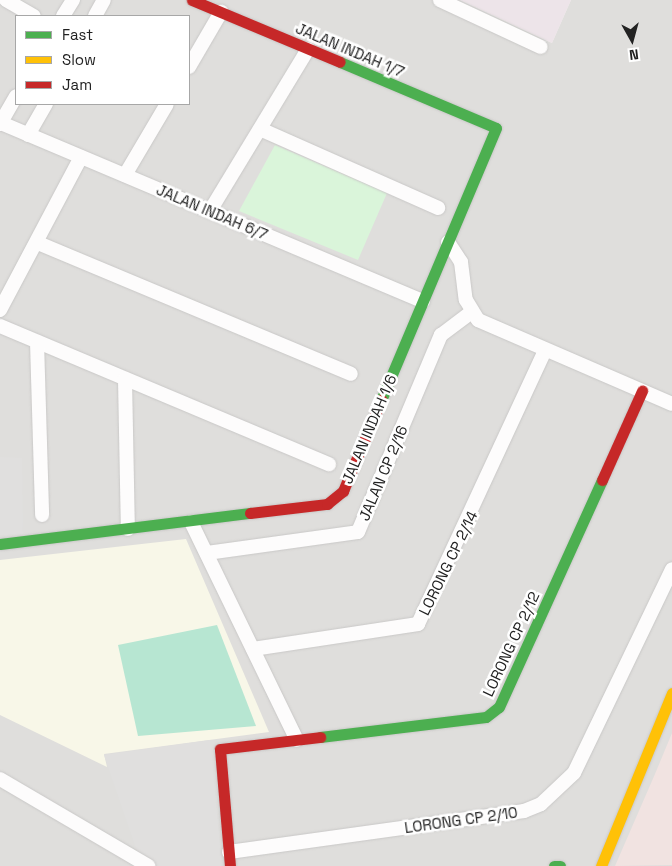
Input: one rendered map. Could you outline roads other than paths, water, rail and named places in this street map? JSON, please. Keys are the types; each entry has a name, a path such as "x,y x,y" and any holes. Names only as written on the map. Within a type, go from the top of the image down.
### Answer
{"street":[{"path":"6,0 32,15"},
{"path":"64,15 73,0"},
{"path":"96,15 104,0"},
{"name":"JALAN INDAH 1/7","path":"192,0 496,128"},
{"path":"440,0 541,47"},
{"path":"190,65 221,12"},
{"path":"210,211 308,48"},
{"path":"0,123 15,98"},
{"path":"28,134 45,105"},
{"path":"125,175 166,105"},
{"name":"JALAN INDAH 6/7","path":"0,123 423,301"},
{"name":"JALAN INDAH 1/6","path":"0,544 327,504 343,490 496,128"},
{"path":"260,129 438,208"},
{"path":"0,310 38,243 81,157"},
{"path":"448,242 465,276 470,313 487,326 672,404"},
{"path":"38,243 351,374"},
{"name":"JALAN CP 2/16","path":"206,553 358,532 441,335 470,313"},
{"path":"0,326 329,464"},
{"path":"37,342 42,515"},
{"name":"LORONG CP 2/14","path":"253,649 418,624 546,350"},
{"path":"125,379 128,529"},
{"name":"LORONG CP 2/12","path":"229,852 220,749 486,716 499,707 642,391"},
{"path":"191,522 297,740"},
{"name":"LORONG CP 2/10","path":"229,852 524,811 541,804 574,773 672,568"},
{"path":"601,866 672,693"},
{"path":"0,779 148,866"},
{"path":"229,852 230,866"},
{"path":"554,866 560,866"}]}
